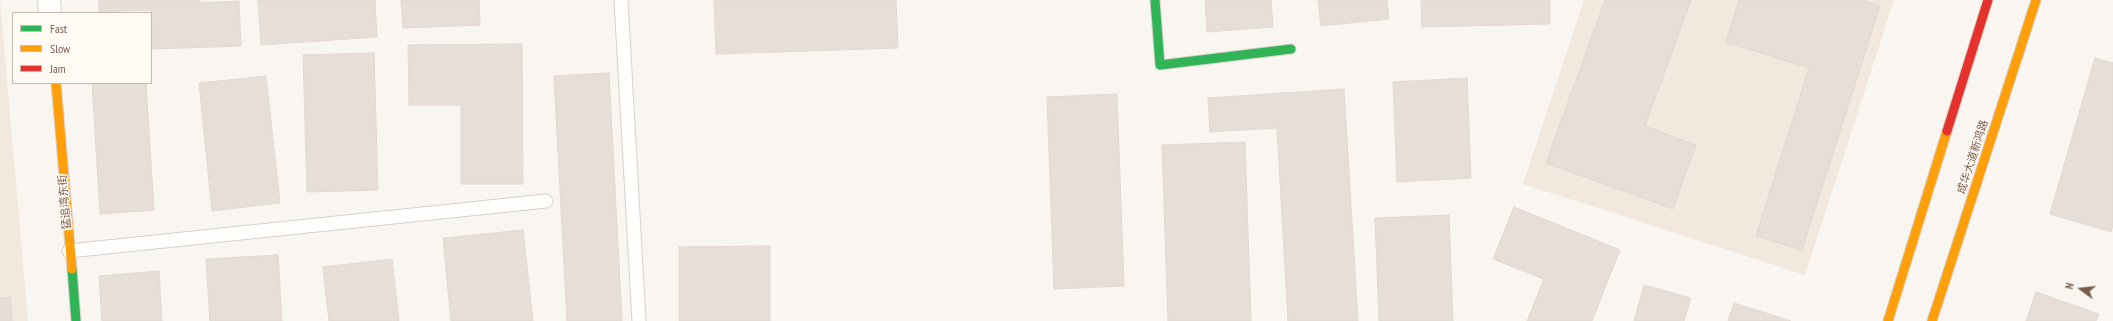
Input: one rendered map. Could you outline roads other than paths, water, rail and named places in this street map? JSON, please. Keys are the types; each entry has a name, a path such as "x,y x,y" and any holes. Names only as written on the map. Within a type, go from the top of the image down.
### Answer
{"main road":[{"path":"1155,0 1160,65 1291,49"},
{"path":"1888,321 1988,0"},
{"name":"成华大道新鸿路","path":"1932,321 2036,0"},
{"name":"猛追湾东街","path":"56,84 76,321"}],"street":[{"path":"49,0 50,12"}],"lane":[{"path":"620,0 639,321"},
{"path":"69,251 546,201"}]}
